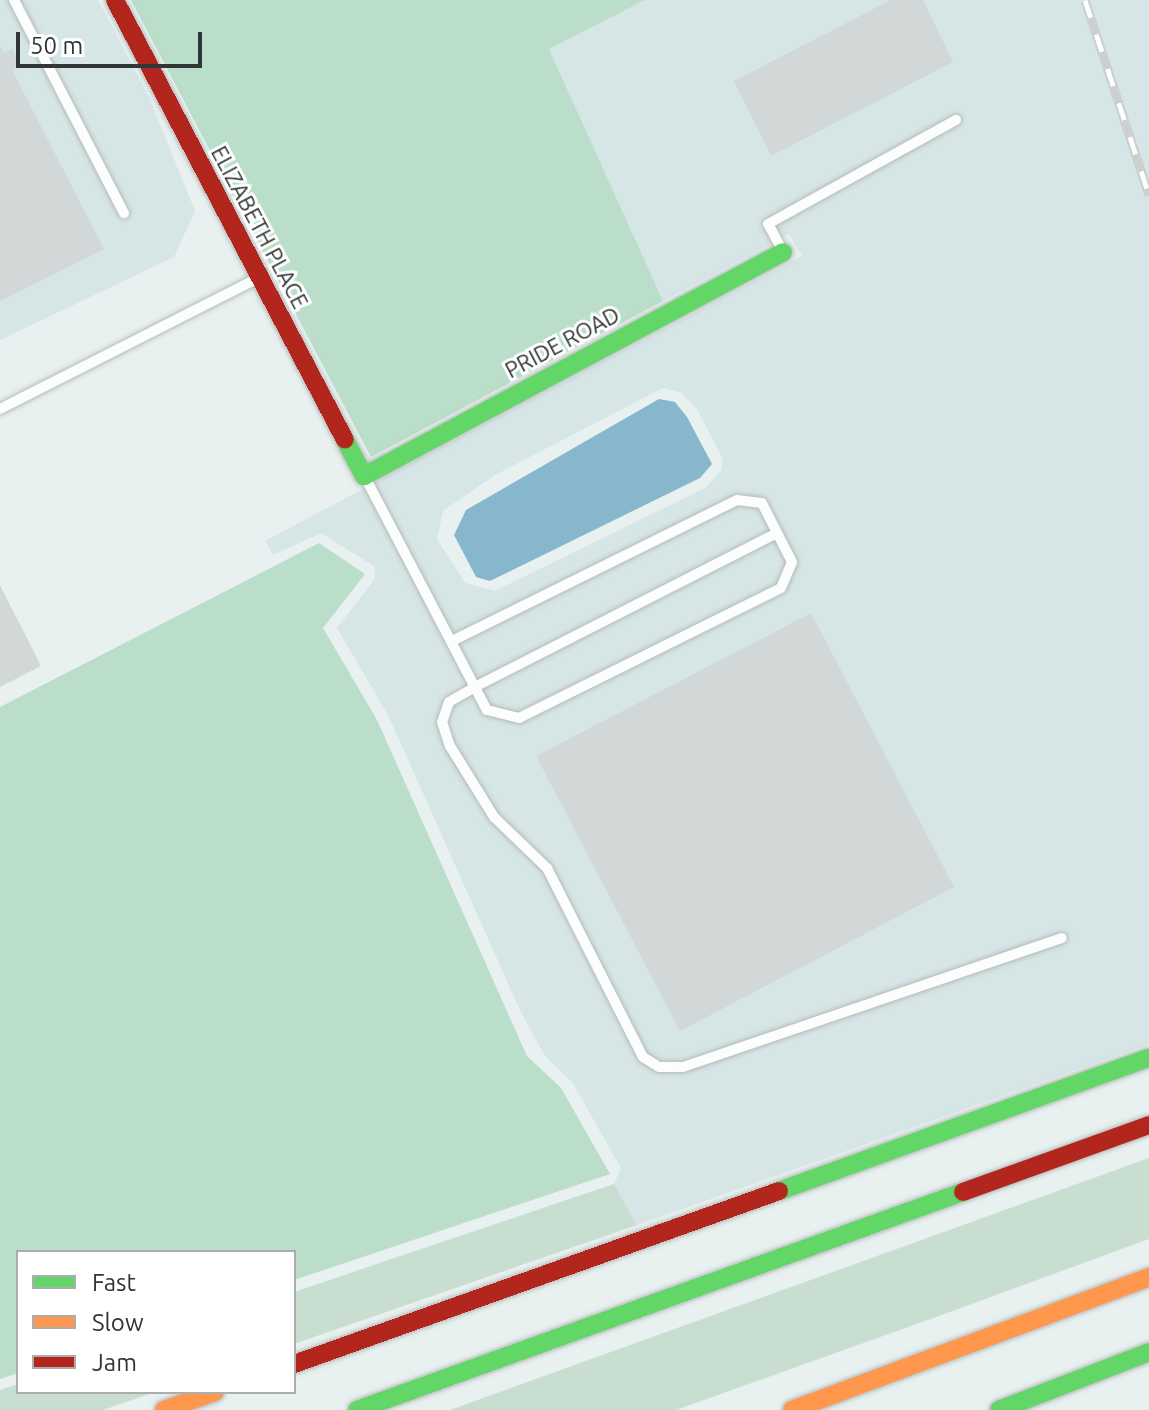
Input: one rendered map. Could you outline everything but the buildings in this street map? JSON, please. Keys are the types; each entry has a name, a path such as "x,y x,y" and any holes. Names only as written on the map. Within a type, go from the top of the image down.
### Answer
{"main road":[{"name":"ELIZABETH PLACE","path":"115,0 364,476"},
{"name":"PRIDE ROAD","path":"364,476 783,252"},
{"path":"296,1363 1149,1058"},
{"path":"357,1410 1149,1125"},
{"path":"792,1410 1149,1277"},
{"path":"999,1410 1149,1352"},
{"path":"164,1410 209,1394"}],"lane":[{"path":"14,0 124,213"},
{"path":"783,252 768,224 956,120"},
{"path":"0,409 260,277"},
{"path":"364,476 487,710 519,718 781,588 792,562 762,503 737,500 452,641"},
{"path":"777,533 475,687 449,702 442,722 450,746 494,817 547,868 627,1033 643,1057 659,1067 683,1067 1062,938"}],"shaded area":[{"path":"0,0 98,0 149,97 195,211 174,257 0,340"},
{"path":"645,0 1149,0 1149,1044 637,1225 614,1184 621,1168 572,1082 545,1056 520,1010 388,715 337,628 374,580 375,567 321,533 273,555 265,541 802,256 789,234 663,301 549,49","holes":["663,388 682,393 697,409 723,459 721,471 705,488 495,591 465,583 437,539 443,511 495,475"]}],"green space":[{"path":"131,0 645,0 549,49 663,301 371,457"},
{"path":"319,543 365,574 323,628 377,720 527,1056 561,1088 610,1174 296,1279 296,1250 16,1250 16,1374 0,1379 0,707"},
{"path":"1149,1158 1149,1239 925,1321 676,1410 450,1410"},
{"path":"614,1184 637,1225 296,1343 296,1291"},
{"path":"16,1385 16,1394 149,1394 103,1410 0,1410 0,1390"}],"water":[{"path":"659,399 675,402 687,417 712,464 700,478 490,581 476,577 454,535 466,510"}],"railway":[{"path":"1085,0 1149,195"}],"traffic: fast":[{"path":"345,440 364,476 783,252"},
{"path":"779,1191 1149,1058"},
{"path":"357,1410 963,1192"},
{"path":"999,1410 1149,1352"}],"traffic: slow":[{"path":"792,1410 1149,1277"},
{"path":"164,1410 209,1394"}],"traffic: jam":[{"path":"115,0 345,440"},
{"path":"963,1192 1149,1125"},
{"path":"296,1363 779,1191"}]}
